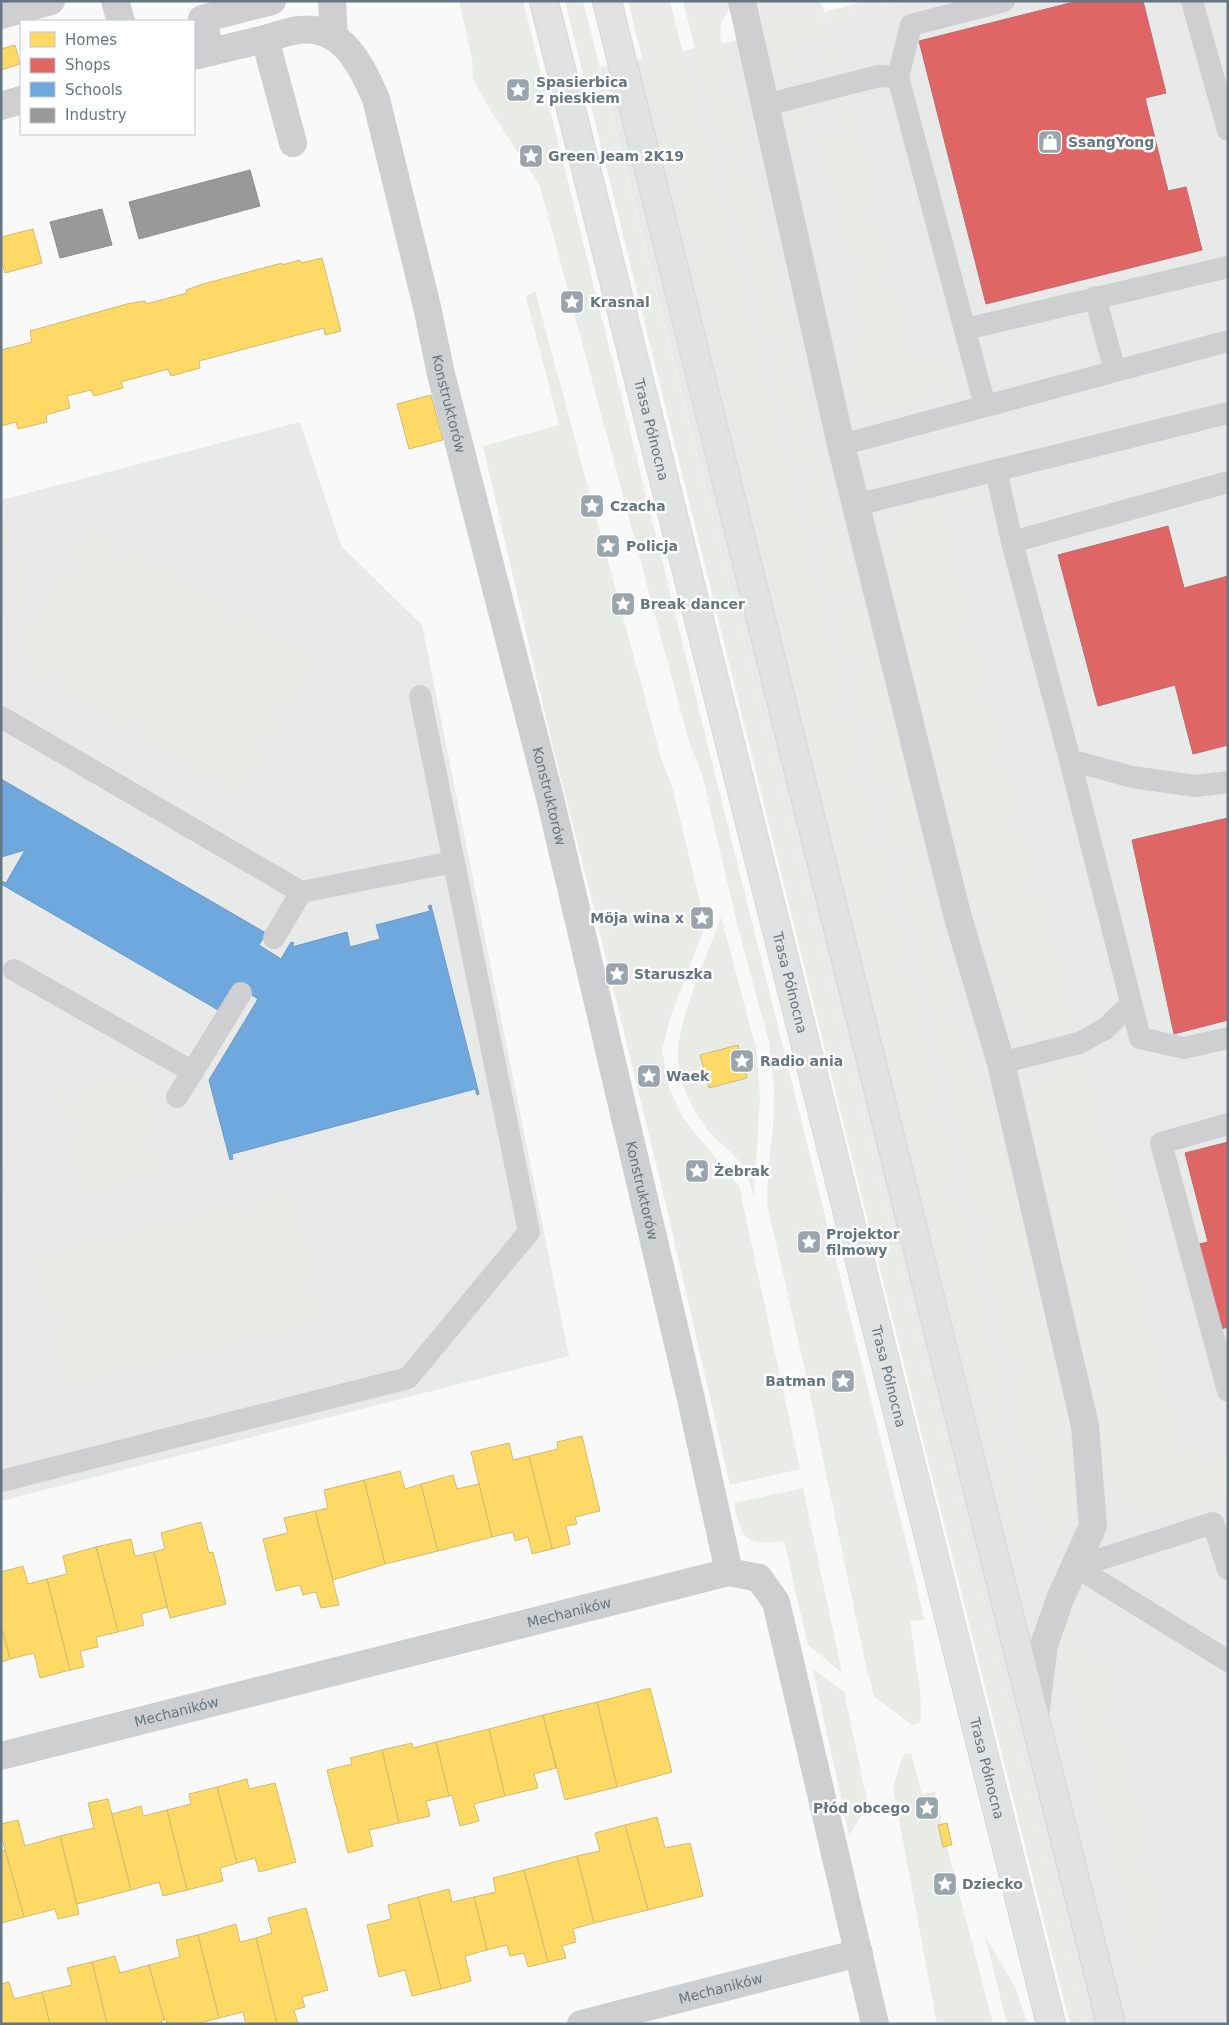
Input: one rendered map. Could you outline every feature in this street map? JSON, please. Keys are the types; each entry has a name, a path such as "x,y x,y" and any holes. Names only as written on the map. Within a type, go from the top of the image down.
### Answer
{"main road":[{"name":"Trasa Północna","path":"544,1 1051,2024"},
{"path":"607,1 1111,2024"}],"street":[{"path":"1,15 52,1"},
{"path":"115,1 121,20"},
{"path":"202,54 197,20 272,1"},
{"path":"332,1 334,36"},
{"path":"742,1 841,445 953,896 1001,1063 1085,1426 1093,1526 1060,1599 1044,1645 1035,1715"},
{"name":"Konstruktorów","path":"202,54 300,30 318,30 334,36 350,49 364,69 376,98 427,307 441,374 570,881 691,1400 729,1572"},
{"path":"265,38 294,143"},
{"path":"1,106 20,100"},
{"name":"Mechaników","path":"1,1756 729,1572 759,1578 776,1602 875,2024"},
{"name":"Mechaników","path":"581,2024 859,1953"}],"lane":[{"path":"984,406 966,329 898,77 912,25 1004,1"},
{"path":"1192,1 1228,130"},
{"path":"765,105 879,76 898,77"},
{"path":"966,329 1228,266"},
{"path":"1095,297 1115,371"},
{"path":"841,445 1228,341"},
{"path":"856,505 1228,413"},
{"path":"996,470 1012,542 1070,760 1140,1038 1184,1048 1228,1038"},
{"path":"1012,542 1228,482"},
{"path":"1,1482 408,1378 529,1232 420,696"},
{"path":"1,717 301,892 454,862"},
{"path":"1070,760 1132,777 1187,785 1196,786 1228,782"},
{"path":"274,938 301,892"},
{"path":"14,970 193,1072"},
{"path":"177,1097 241,994"},
{"path":"1001,1063 1079,1043 1105,1029 1131,1004"},
{"path":"1228,1124 1161,1143 1228,1391"},
{"path":"1076,1566 1220,1520 1228,1569"},
{"path":"1076,1566 1228,1661"}],"shaded area":[{"path":"459,1 523,1 915,1578 924,1620 910,1621 920,1690 921,1722 912,1725 874,1696 864,1657 805,1371 767,1203 768,1169 773,1128 774,1086 769,1042 738,928 702,774 691,747 681,712 540,186 489,108 473,79 472,58"},
{"path":"565,1 583,1 940,1419 1088,2024 1070,2024 838,1102"},
{"path":"628,1 670,1 913,977 999,1384 1027,1560 1016,1551 938,1250"},
{"path":"683,1 731,1 732,5 721,22 720,36 734,87 756,198 835,527 852,580 877,632 914,781 918,850 929,907 967,1052 979,1083 993,1106 1007,1138 1055,1349 1073,1442 1079,1492 1072,1517 1061,1536 1049,1549 1028,1480 1013,1384 896,852"},
{"path":"757,1 821,1 824,12 857,4 857,1 910,1 821,24 825,31 832,30 840,65 830,68 823,39 793,47 799,72 789,74 781,69 769,49"},
{"path":"910,1 1228,1 1228,2024 1088,2024 940,1419 600,67 821,24"},
{"path":"848,98 858,129 894,119 897,122 859,134 914,363 945,357 952,384 945,396 907,407 887,408 863,399 856,394 842,374 866,336 824,148 809,140 799,155 797,156 792,152 793,126 804,114 810,114 815,137 845,130 839,101"},
{"path":"535,291 662,761 673,789 701,907 696,925 705,926 669,1021 662,1050 669,1088 683,1118 739,1186 800,1469 730,1485 664,1196 546,719 483,446 559,425 526,297"},
{"path":"300,422 341,546 422,625 569,1356 1,1501 1,500"},
{"path":"969,494 978,504 943,513 1075,1029 1050,1033 1031,1031 1015,1022 999,1002 889,584 889,556 891,548 898,532 914,510 930,501"},
{"path":"7,519 27,588 1,630 1,521"},
{"path":"89,527 318,660 240,795 11,662"},
{"path":"721,917 756,1048 760,1097 754,1197 742,1165 701,1121 686,1094 680,1075 678,1055 683,1024 688,1005"},
{"path":"1084,1060 1182,1453 1197,1449 1200,1462 1228,1455 1228,1492 1207,1507 1193,1513 1165,1518 1151,1517 1138,1513 1127,1506 1120,1498 1103,1471 1065,1263 1030,1120 1033,1095 1044,1078 1051,1072"},
{"path":"140,1073 165,1173 82,1194 58,1094"},
{"path":"1,1139 13,1186 1,1189"},
{"path":"293,1191 326,1320 67,1386 34,1257"},
{"path":"803,1488 842,1673 808,1645 784,1541 761,1542 747,1538 740,1525 734,1503"},
{"path":"1066,1624 1091,1642 1104,1658 1107,1667 1158,1903 1159,1921 1148,1972 1142,1974 1063,1656 1060,1634"},
{"path":"813,1669 844,1692 868,1805 849,1835"},
{"path":"911,1753 922,1794 935,1792 942,1824 938,1825 943,1847 947,1847 993,2024 937,2024 893,1787 903,1755"},
{"path":"985,1936 1015,1987 1028,2024 1007,2024"}],"building: Homes":[{"path":"15,45 20,64 1,70 1,49"},
{"path":"33,229 42,263 5,273 1,260 1,237"},
{"path":"322,258 341,331 325,335 324,328 199,361 200,368 171,376 168,369 121,382 123,388 94,396 91,390 67,396 70,408 46,415 47,422 18,429 16,422 1,426 1,350 32,342 30,331 127,304 145,301 146,304 187,293 186,290 203,284 282,263 282,265 300,260 301,263"},
{"path":"431,395 443,440 409,449 397,404"},
{"path":"738,1045 747,1078 709,1088 700,1055"},
{"path":"582,1436 600,1511 575,1517 577,1524 566,1526 570,1544 552,1549 529,1456 558,1449 557,1442"},
{"path":"509,1443 513,1460 529,1456 552,1549 532,1554 528,1537 515,1541 513,1532 492,1537 471,1452"},
{"path":"400,1471 405,1489 421,1484 438,1551 385,1564 364,1480"},
{"path":"453,1475 457,1489 479,1484 492,1537 438,1551 421,1484"},
{"path":"364,1480 385,1564 333,1580 315,1511 328,1508 324,1490"},
{"path":"315,1511 339,1605 321,1608 316,1592 303,1595 300,1585 276,1591 263,1539 288,1533 284,1518"},
{"path":"201,1522 209,1553 213,1552 226,1604 170,1618 154,1552 165,1549 161,1533"},
{"path":"131,1539 135,1556 154,1552 167,1607 141,1614 144,1625 118,1632 96,1547"},
{"path":"96,1547 118,1632 96,1637 98,1647 80,1651 84,1667 70,1670 47,1579 67,1574 63,1556"},
{"path":"23,1566 28,1584 47,1579 70,1670 40,1678 34,1653 10,1659 1,1625 1,1572"},
{"path":"1,1625 10,1659 1,1662"},
{"path":"650,1688 672,1772 617,1787 597,1702"},
{"path":"597,1702 617,1787 565,1800 543,1715"},
{"path":"543,1715 556,1768 534,1774 538,1788 505,1796 489,1729"},
{"path":"489,1729 505,1796 474,1804 479,1821 460,1826 452,1795 449,1796 436,1742"},
{"path":"436,1742 449,1796 426,1801 430,1816 399,1823 382,1750 412,1743 413,1748"},
{"path":"382,1750 399,1823 369,1830 373,1846 348,1853 327,1770 352,1764 350,1758"},
{"path":"247,1779 249,1789 275,1783 296,1862 259,1872 255,1858 237,1863 217,1787"},
{"path":"217,1787 237,1863 220,1868 223,1881 187,1890 167,1810 191,1804 189,1794"},
{"path":"108,1799 131,1890 77,1904 60,1836 94,1828 88,1803"},
{"path":"141,1806 143,1816 167,1810 187,1890 163,1896 159,1882 131,1890 112,1814"},
{"path":"657,1817 665,1848 690,1843 703,1896 648,1910 625,1825"},
{"path":"18,1820 25,1846 60,1836 79,1914 58,1919 55,1909 24,1917 1,1835 1,1824"},
{"path":"947,1823 952,1845 943,1847 938,1825"},
{"path":"625,1825 648,1910 594,1923 577,1856 600,1851 595,1833"},
{"path":"5,1850 24,1917 1,1923 1,1851"},
{"path":"577,1856 594,1923 573,1929 576,1942 562,1946 566,1958 548,1962 524,1870"},
{"path":"524,1870 548,1962 528,1967 524,1953 510,1956 507,1945 487,1950 474,1897 496,1892 493,1878"},
{"path":"449,1889 452,1902 474,1897 487,1950 465,1956 471,1981 441,1989 418,1897"},
{"path":"418,1897 441,1989 412,1996 405,1970 379,1977 367,1925 391,1919 388,1905"},
{"path":"306,1908 328,1990 302,1997 305,2007 294,2010 298,2024 277,2024 256,1938 272,1933 268,1918"},
{"path":"236,1924 240,1942 256,1938 277,2024 246,2024 243,2012 219,2018 198,1935"},
{"path":"198,1935 219,2018 196,2024 167,2024 166,2019 164,2020 149,1965 180,1957 176,1940"},
{"path":"115,1956 120,1973 149,1965 164,2020 161,2021 162,2024 107,2024 92,1962"},
{"path":"92,1962 107,2024 50,2024 42,1992 72,1985 67,1968"},
{"path":"9,1982 14,1999 42,1992 50,2024 1,2024 1,1984"}],"building: Shops":[{"name":"SsangYong","path":"1078,1 1143,1 1166,93 1145,98 1168,191 1186,187 1202,250 986,304 919,41"},
{"path":"1168,526 1184,588 1228,576 1228,745 1193,754 1175,685 1098,706 1058,555"},
{"path":"1228,818 1228,1020 1174,1034 1132,840"},
{"path":"1228,1142 1228,1327 1221,1329 1199,1244 1208,1242 1185,1153"}],"building: Schools":[{"path":"1,779 271,936 264,937 259,945 281,959 291,942 294,943 292,947 347,932 350,947 380,939 376,925 430,911 428,906 431,905 479,1094 477,1095 475,1089 232,1154 233,1159 230,1160 209,1080 258,999 236,985 225,1014 1,884 1,881 6,883 25,850 1,857"}],"building: Industry":[{"path":"250,170 260,206 139,239 129,202"},
{"path":"102,209 112,245 60,258 50,222"}],"place":[{"name":"Spasierbica z pieskiem","path":"518,90"},
{"name":"SsangYong","path":"1050,142"},
{"name":"Green Jeam 2K19","path":"531,156"},
{"name":"Krasnal","path":"572,302"},
{"name":"Czacha","path":"592,506"},
{"name":"Policja","path":"608,546"},
{"name":"Break dancer","path":"623,604"},
{"name":"Möja wina x","path":"702,918"},
{"name":"Staruszka","path":"617,974"},
{"name":"Radio ania","path":"742,1061"},
{"name":"Waek","path":"649,1076"},
{"name":"Żebrak","path":"697,1171"},
{"name":"Projektor filmowy","path":"809,1242"},
{"name":"Batman","path":"843,1381"},
{"name":"Płód obcego","path":"927,1808"},
{"name":"Dziecko","path":"945,1884"}]}
